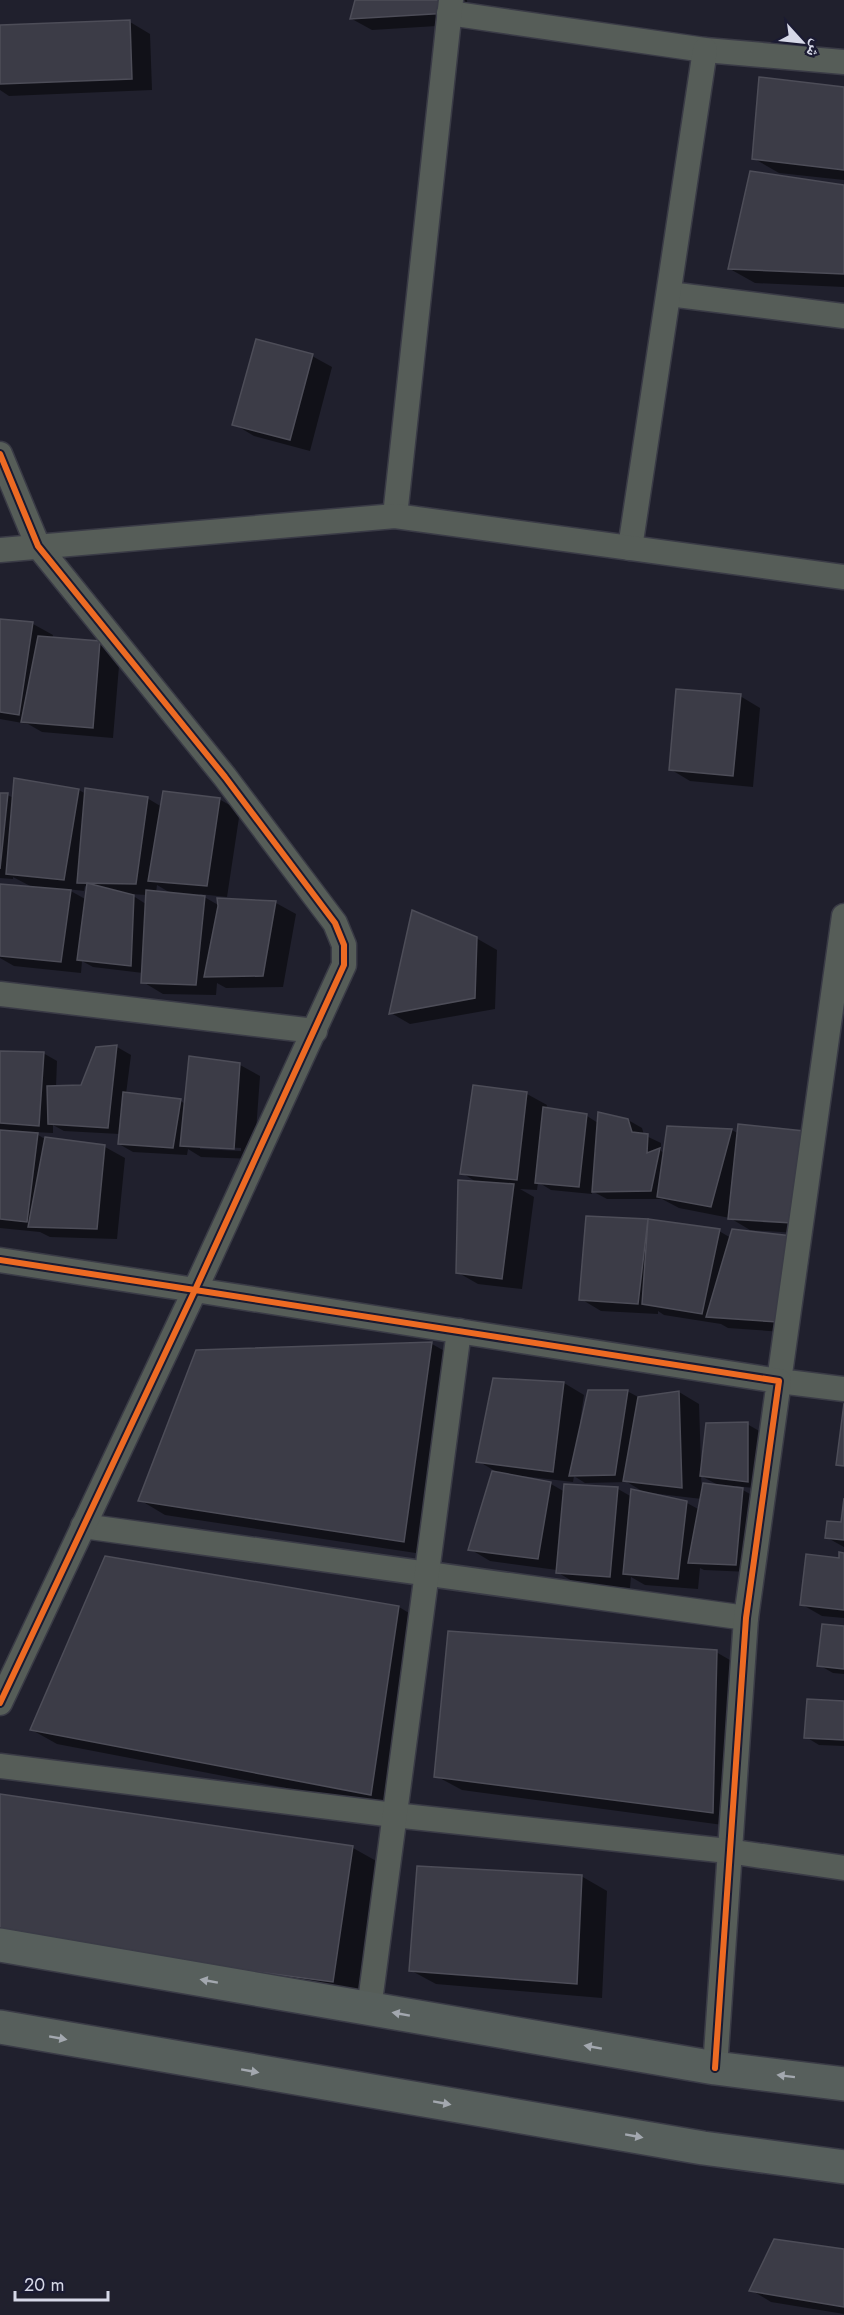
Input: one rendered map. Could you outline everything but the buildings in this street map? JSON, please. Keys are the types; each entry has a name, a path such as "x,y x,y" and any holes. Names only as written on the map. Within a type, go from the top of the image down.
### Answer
{"main road":[{"path":"0,1945 715,2068 844,2084"},
{"path":"0,2027 703,2148 844,2167"}],"street":[{"path":"395,516 450,6 705,50 844,62"},
{"path":"630,548 705,50"},
{"path":"669,294 844,316"},
{"path":"0,454 38,546 225,777 335,923 344,945 344,965 315,1031 0,1703"},
{"path":"0,550 395,516 844,577"},
{"path":"715,2068 728,1851 746,1618 844,916"},
{"path":"0,994 315,1031"},
{"path":"0,1260 844,1389"},
{"path":"369,2009 459,1331"},
{"path":"83,1526 746,1618"},
{"path":"0,1766 394,1815 728,1851 844,1868"}],"cycle path":[{"path":"0,454 38,546 225,777 335,923 344,945 344,965 195,1290 0,1260"},
{"path":"0,1703 195,1290 779,1381 746,1618 715,2068"}]}
